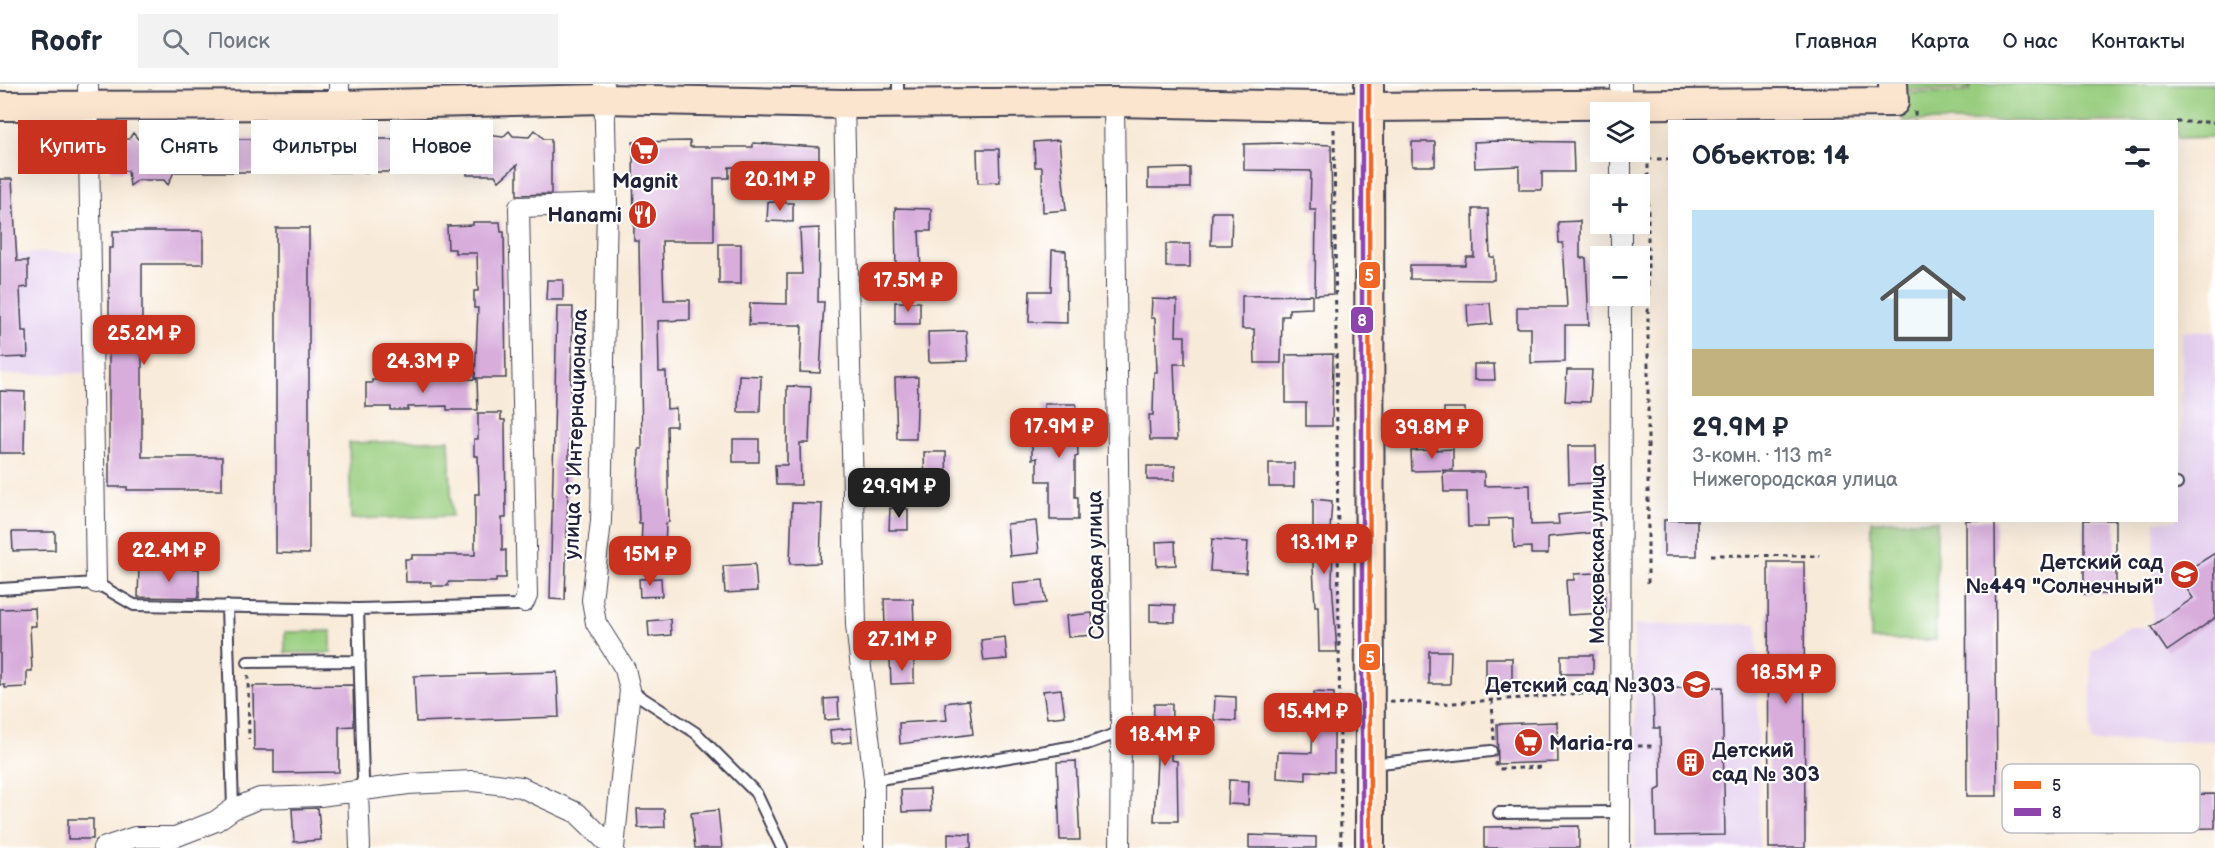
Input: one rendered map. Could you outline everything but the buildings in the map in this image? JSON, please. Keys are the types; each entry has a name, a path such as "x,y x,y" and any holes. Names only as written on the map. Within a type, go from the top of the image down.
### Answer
{"street":[{"path":"0,106 88,95 604,91 844,104 898,93 1114,102 1334,106 1369,95 1894,102"},
{"name":"улица 3 Интернационала","path":"604,91 607,204 601,521 592,600 596,623 625,669 630,690 614,848"},
{"path":"88,95 96,584"},
{"path":"1369,95 1370,848"},
{"name":"Садовая улица","path":"1114,102 1121,732 1120,848"},
{"path":"844,104 856,625 874,780 874,848"},
{"path":"524,603 526,585 519,207 607,204"},
{"name":"Московская улица","path":"1620,848 1621,306"},
{"path":"103,848 135,837 175,837 216,821 233,808 260,798 358,792 408,784 472,781 521,787 577,813 614,848"},
{"path":"358,792 360,848"}],"lane":[{"path":"0,589 96,584 134,605 358,609 524,603"},
{"path":"227,606 233,808"},
{"path":"358,609 363,778 358,792"},
{"path":"248,662 360,661"},
{"path":"630,690 696,733 756,793 782,848"},
{"path":"874,780 1086,744 1121,732"},
{"path":"1371,765 1491,751"},
{"path":"1499,813 1621,812"}],"path":[{"path":"1334,106 1341,848"},
{"path":"2178,122 2215,122"},
{"path":"1650,159 1668,159"},
{"path":"1648,162 1648,583"},
{"path":"1711,555 1820,556"},
{"path":"248,662 249,739"},
{"path":"1340,698 1439,704 1612,691"}],"shaded area":[{"path":"83,252 86,373 0,375 0,254"},
{"name":"Детский сад №449 \"Солнечный\"","path":"2182,331 2215,332 2215,741 2091,742 2091,651 2128,627 2152,627 2155,522 2178,522 2178,499 2181,498"},
{"name":"Детский сад №303","path":"1757,624 1759,848 1636,848 1634,625"}],"green space":[{"path":"1904,84 1969,84 1969,89 1904,90"},
{"path":"1971,84 2215,84 2215,137 2178,138 2178,120 1903,120 1902,93 1970,92"},
{"path":"449,440 452,516 351,519 349,443"},
{"path":"1872,522 1937,522 1936,640 1871,640"},
{"path":"331,631 331,653 285,653 285,632"}],"transit line":[{"name":"8","path":"1362,84 1362,848"},
{"name":"5","path":"1369,84 1370,848"}],"place":[{"name":"Magnit","path":"645,150"},
{"name":"Hanami","path":"643,215"},
{"name":"Детский сад №449 \"Солнечный\"","path":"2184,574"},
{"name":"Детский сад №303","path":"1696,685"},
{"name":"Maria-ra","path":"1528,743"},
{"name":"Детский сад № 303","path":"1691,762"}]}
